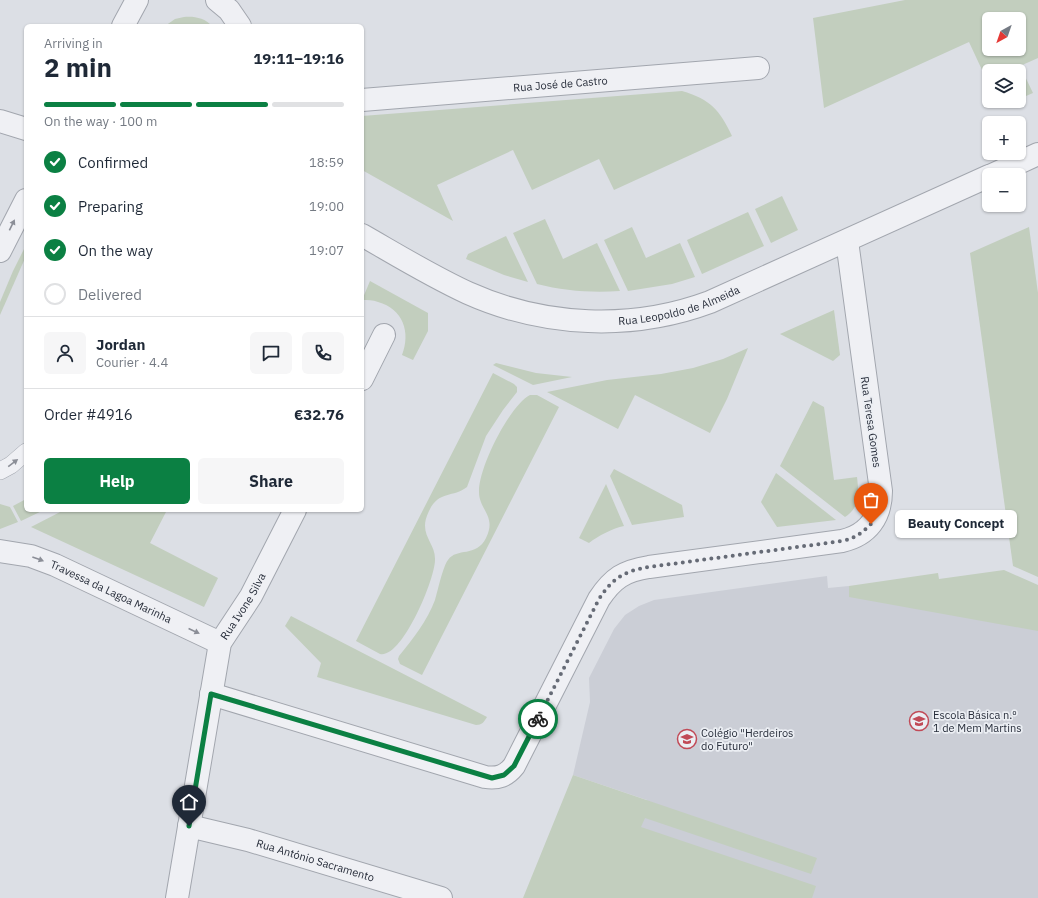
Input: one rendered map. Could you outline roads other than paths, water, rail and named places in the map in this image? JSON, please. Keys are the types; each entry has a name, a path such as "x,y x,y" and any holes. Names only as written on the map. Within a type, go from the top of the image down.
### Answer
{"street":[{"path":"124,24 138,0"},
{"path":"124,24 146,0"},
{"path":"217,0 229,10 239,24"},
{"path":"235,0 240,24"},
{"name":"Rua José de Castro","path":"364,100 758,68"},
{"path":"0,121 24,127"},
{"name":"Rua Leopoldo de Almeida","path":"1007,168 1038,154"},
{"name":"Rua Leopoldo de Almeida","path":"364,236 469,294 528,313 546,317 600,322 652,318 679,313 704,305 982,180"},
{"path":"0,250 24,204"},
{"name":"Rua Teresa Gomes","path":"211,694 485,777 498,777 504,775 514,766 599,599 608,586 620,576 633,570 649,567 842,541 852,539 863,533 871,524 877,513 881,501 881,491 847,241"},
{"path":"364,375 384,335"},
{"name":"Rua Ivone Silva","path":"177,898 220,643 251,596 294,512"},
{"name":"Travessa da Lagoa Marinha","path":"0,551 31,556 55,565 220,643"},
{"name":"Rua António Sacramento","path":"189,826 248,840 441,898"}],"lane":[{"path":"0,471 24,454"}],"place":[{"name":"Beauty Concept","path":"871,524"},
{"name":"Escola Básica n.º 1 de Mem Martins","path":"919,721"},
{"name":"Colégio \"Herdeiros do Futuro\"","path":"687,739"}]}
